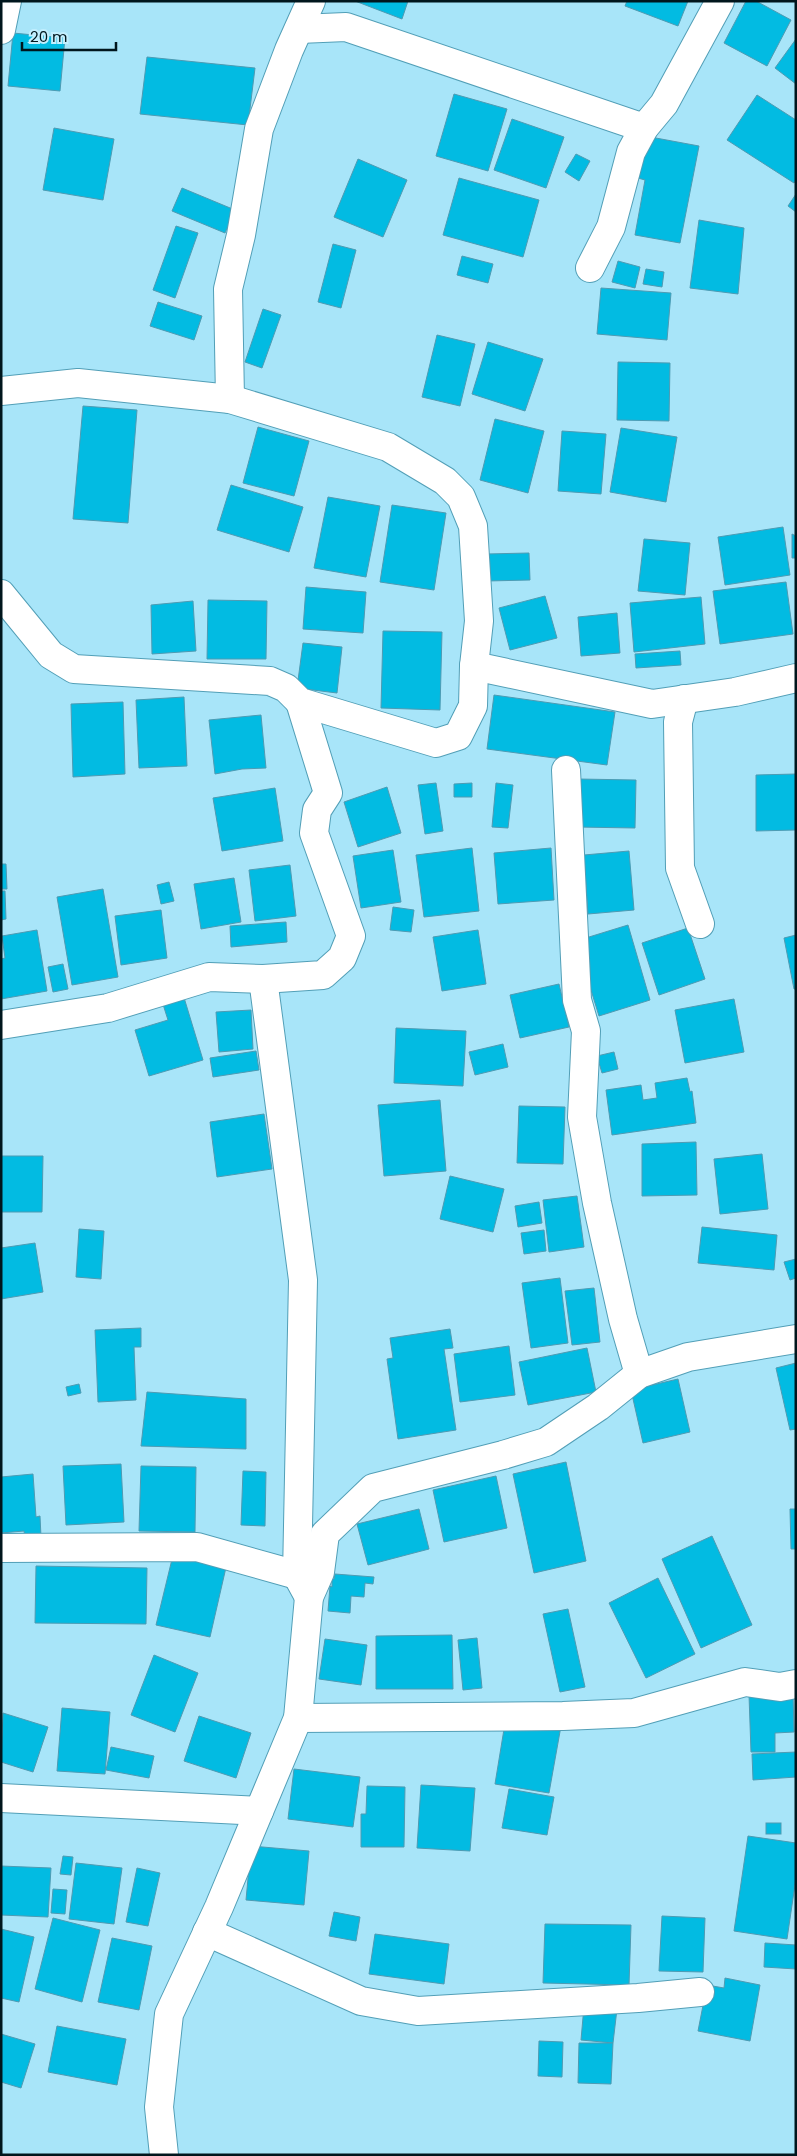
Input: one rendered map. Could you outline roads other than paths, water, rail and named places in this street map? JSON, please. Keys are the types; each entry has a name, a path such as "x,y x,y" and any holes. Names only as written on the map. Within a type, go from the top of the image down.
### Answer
{"street":[{"path":"1,30 8,1"},
{"path":"230,399 228,289 241,235 259,129 310,1"},
{"path":"590,268 611,227 631,152 644,128 664,104 720,1"},
{"path":"299,29 346,27 644,128"},
{"path":"1,412 2,391 78,383 230,399 388,447 445,481 461,497 473,526 479,621 474,666 473,706 458,736 436,743 300,702"},
{"path":"1,594 52,654 74,669 270,681 286,688 300,702 328,793 317,810 314,833 351,936 342,958 323,975 264,979 209,977 108,1008 1,1025"},
{"path":"474,666 652,704 735,692 796,678"},
{"path":"684,699 678,722 680,868 700,924"},
{"path":"566,770 577,1000 586,1031 582,1117 597,1203 623,1319 639,1374"},
{"path":"164,2155 160,2107 169,2014 207,1932 298,1718 309,1581 303,1280 264,979"},
{"path":"309,1581 325,1534 372,1488 503,1455 546,1442 598,1407 639,1374 688,1358 796,1339"},
{"path":"1,1548 197,1547 309,1581"},
{"path":"298,1718 563,1716 634,1713 745,1682 780,1687 796,1684"},
{"path":"1,1798 259,1811"},
{"path":"207,1932 361,2001 418,2011 638,1998 700,1992"}]}
